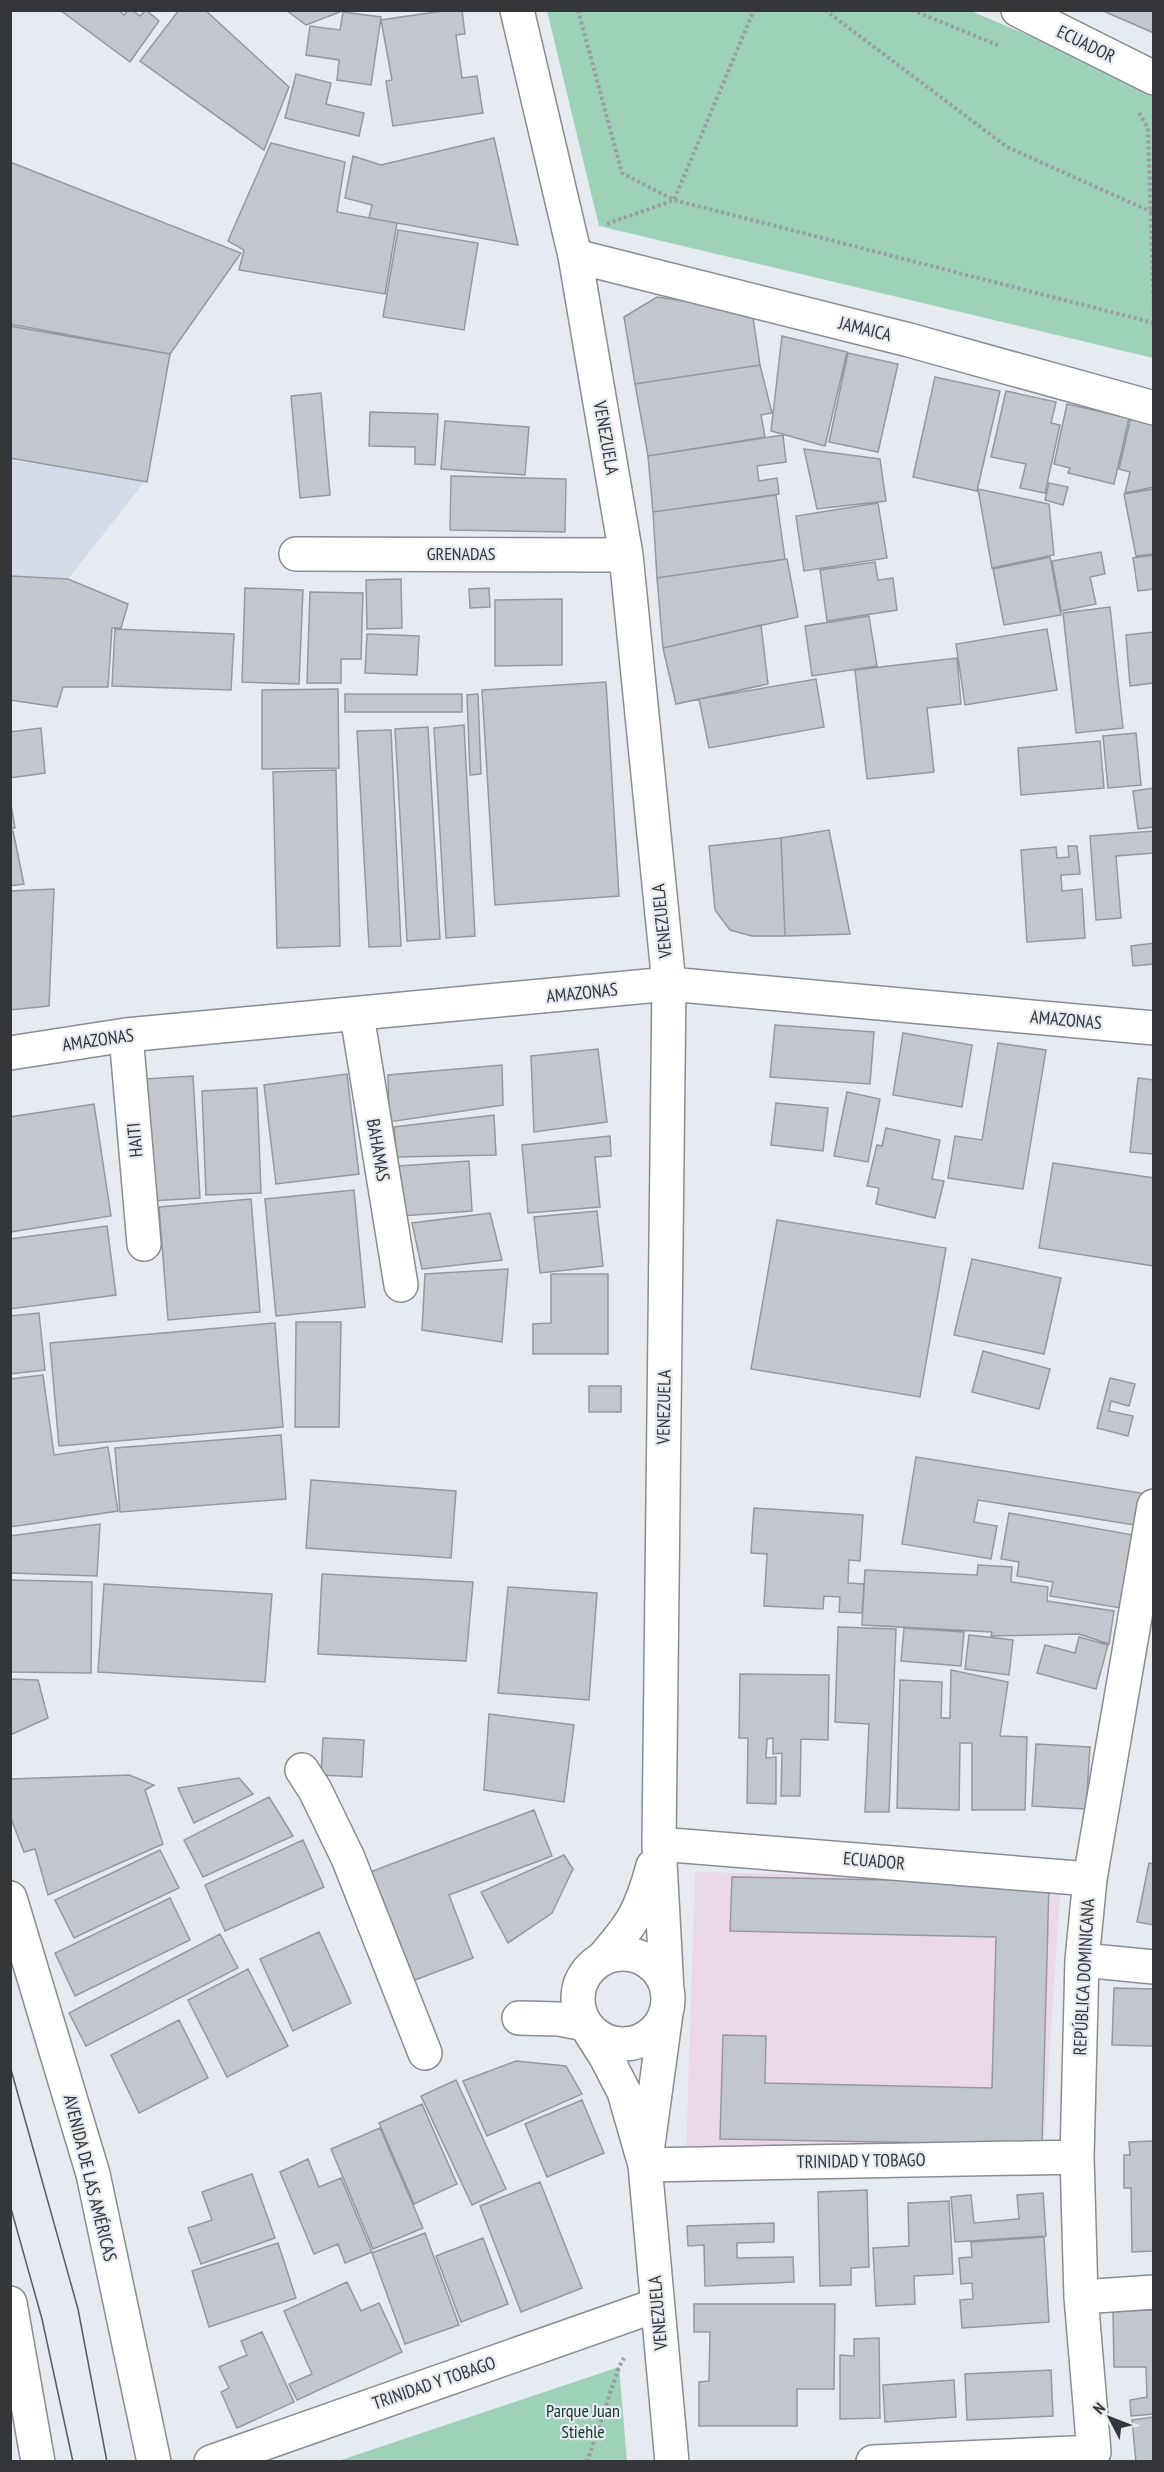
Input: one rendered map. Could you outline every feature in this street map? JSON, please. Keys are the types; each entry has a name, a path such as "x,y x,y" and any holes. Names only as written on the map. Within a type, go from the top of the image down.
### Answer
{"street":[{"name":"VENEZUELA","path":"517,10 575,256 626,555 669,984 659,1844 666,2002 645,2165"},
{"name":"ECUADOR","path":"1018,10 1154,78"},
{"name":"JAMAICA","path":"575,256 909,340 1154,408"},
{"name":"GRENADAS","path":"296,554 626,555"},
{"name":"AMAZONAS","path":"10,1053 126,1035 669,984 1154,1028"},
{"name":"BAHAMAS","path":"357,1015 401,1285"},
{"name":"HAITI","path":"126,1035 144,1244"},
{"name":"REPÚBLICA DOMINICANA","path":"873,2462 1094,2452 1081,2298 1077,2157 1082,1960 1090,1879 1154,1506"},
{"path":"302,1770 315,1790 348,1858 424,2053"},
{"name":"VENEZUELA","path":"595,1964 627,1930 644,1900 659,1844"},
{"name":"ECUADOR","path":"659,1844 1090,1879"},
{"name":"AVENIDA DE LAS AMÉRICAS","path":"10,1898 93,2174 154,2462"},
{"path":"585,2024 559,2019 519,2018 544,2005 595,1964 614,1955 628,1954 642,1958 654,1966 663,1977 666,2002 659,2025 649,2036 636,2042 622,2044 608,2041 585,2024 579,2010 578,1996 582,1982 595,1964"},
{"path":"1082,1960 1154,1967"},
{"name":"VENEZUELA","path":"585,2024 606,2056 624,2092 645,2165 672,2462"},
{"name":"TRINIDAD Y TOBAGO","path":"645,2165 1077,2157"},
{"path":"1081,2298 1154,2292"},
{"path":"10,2303 38,2462"},
{"name":"TRINIDAD Y TOBAGO","path":"211,2462 657,2306"}],"path":[{"path":"578,10 622,173 674,200 1154,323"},
{"path":"575,256 599,226 674,200 754,10"},
{"path":"825,10 1007,147 1152,213"},
{"path":"912,10 1011,51"},
{"path":"1137,109 1148,128 1154,317"},
{"path":"587,2462 619,2367 657,2306"}],"shaded area":[{"path":"11,460 145,481 68,579 11,576"},
{"path":"695,1872 1061,1880 1043,2153 686,2156"}],"green space":[{"path":"547,11 971,11 1153,88 1153,358 599,226"},
{"name":"Parque Juan Stiehle","path":"619,2367 627,2461 338,2461"}],"building":[{"path":"60,10 118,10 124,15 128,10 132,10 140,16 146,10 159,21 130,62"},
{"path":"179,10 205,10 289,87 264,150 140,61"},
{"path":"286,10 345,10 306,25"},
{"path":"462,10 465,34 456,35 462,78 477,76 483,113 393,126 386,81 392,80 381,20"},
{"path":"1101,10 1154,10 1154,33"},
{"path":"343,12 381,17 371,85 337,80 339,60 306,55 310,26 340,30"},
{"path":"296,74 331,83 326,104 364,113 359,136 285,118"},
{"path":"494,138 518,245 369,218 372,205 345,198 353,156 381,165"},
{"path":"271,143 345,162 337,212 397,223 385,294 239,270 244,250 228,241"},
{"path":"10,162 241,253 170,354 10,324"},
{"path":"398,230 478,243 464,330 383,317"},
{"path":"657,297 752,311 760,365 635,384 624,317"},
{"path":"10,326 170,354 147,482 10,458"},
{"path":"782,336 847,352 825,446 771,431"},
{"path":"848,353 898,364 878,452 829,442"},
{"path":"760,365 772,413 761,415 765,437 648,456 635,384"},
{"path":"935,377 1000,391 977,491 913,477"},
{"path":"1006,391 1056,402 1051,423 1060,425 1045,493 1020,488 1026,464 991,457"},
{"path":"321,393 330,495 300,498 291,396"},
{"path":"1067,404 1129,418 1114,484 1068,473 1070,468 1054,464"},
{"path":"370,412 438,414 435,465 415,464 415,447 369,446"},
{"path":"1131,417 1154,421 1154,487 1125,493 1130,472 1119,469"},
{"path":"445,421 529,427 525,475 441,469"},
{"path":"783,435 786,462 757,466 759,481 777,478 779,494 653,512 648,456"},
{"path":"804,449 880,459 886,501 817,509"},
{"path":"451,476 566,479 565,532 450,530"},
{"path":"1049,483 1068,487 1063,505 1045,500"},
{"path":"978,489 1049,504 1054,555 992,568"},
{"path":"1154,489 1154,554 1136,556 1124,494"},
{"path":"776,495 785,559 657,578 653,512"},
{"path":"878,503 887,558 804,571 796,516"},
{"path":"1101,552 1105,574 1090,577 1096,604 1061,611 1052,561"},
{"path":"1154,555 1154,589 1138,591 1133,558"},
{"path":"1050,557 1061,615 1004,625 993,569"},
{"path":"787,559 798,617 663,648 657,578"},
{"path":"875,562 878,580 893,578 897,610 827,621 820,570"},
{"path":"10,576 68,579 128,604 121,628 112,628 108,687 63,687 57,707 10,700"},
{"path":"401,579 402,628 367,629 366,580"},
{"path":"245,588 303,590 299,684 242,682"},
{"path":"489,588 490,607 470,608 469,589"},
{"path":"310,592 363,593 361,659 341,659 341,683 307,683"},
{"path":"562,599 562,665 495,666 495,600"},
{"path":"1110,607 1123,728 1076,733 1063,613"},
{"path":"869,616 877,666 812,676 805,626"},
{"path":"761,625 768,684 676,704 663,648"},
{"path":"115,629 234,634 231,690 112,686"},
{"path":"1047,629 1057,690 965,705 956,644"},
{"path":"1154,632 1154,683 1130,686 1126,635"},
{"path":"367,634 419,636 417,675 365,673"},
{"path":"957,658 961,704 927,708 934,772 867,779 855,670"},
{"path":"816,679 824,727 709,748 699,699"},
{"path":"606,682 619,896 495,905 482,690"},
{"path":"338,689 339,768 262,769 262,690"},
{"path":"345,694 462,694 462,712 345,712"},
{"path":"478,694 481,774 470,775 467,695"},
{"path":"464,725 475,936 446,938 434,728"},
{"path":"428,727 440,939 407,941 395,729"},
{"path":"41,728 45,773 10,778 10,732"},
{"path":"391,730 401,946 369,947 357,731"},
{"path":"1136,733 1141,785 1108,788 1103,736"},
{"path":"1100,741 1104,788 1021,795 1018,748"},
{"path":"336,770 340,946 277,948 273,772"},
{"path":"1154,788 1154,827 1138,829 1133,791"},
{"path":"10,799 15,828 10,829"},
{"path":"829,830 850,934 785,936 781,838"},
{"path":"10,831 13,831 24,884 10,886"},
{"path":"1154,831 1154,853 1116,856 1121,918 1096,920 1090,836"},
{"path":"781,838 785,936 752,936 730,930 715,910 709,846"},
{"path":"1068,846 1077,846 1080,874 1061,875 1062,891 1082,889 1085,938 1027,942 1021,850 1056,847 1057,858 1069,857"},
{"path":"54,889 49,1006 10,1010 10,891"},
{"path":"1154,943 1154,964 1133,966 1131,946"},
{"path":"775,1025 874,1032 870,1084 770,1077"},
{"path":"903,1033 972,1045 962,1107 893,1095"},
{"path":"998,1043 1046,1050 1023,1189 948,1178 955,1136 982,1140"},
{"path":"598,1049 607,1122 534,1132 531,1056"},
{"path":"502,1065 503,1105 389,1122 388,1075"},
{"path":"347,1074 359,1174 276,1184 264,1085"},
{"path":"193,1076 200,1198 151,1201 145,1079"},
{"path":"1138,1078 1154,1080 1154,1154 1130,1152"},
{"path":"257,1088 261,1193 206,1195 202,1091"},
{"path":"847,1092 880,1099 868,1162 834,1156"},
{"path":"776,1103 828,1108 823,1151 771,1145"},
{"path":"94,1104 111,1216 10,1232 10,1117"},
{"path":"494,1115 496,1155 397,1157 394,1127"},
{"path":"886,1128 940,1140 932,1179 944,1181 935,1218 876,1204 879,1188 867,1186 877,1145 882,1146"},
{"path":"610,1136 611,1156 595,1157 600,1207 528,1213 522,1145"},
{"path":"469,1161 472,1211 401,1216 399,1166"},
{"path":"1053,1163 1154,1178 1154,1266 1039,1248"},
{"path":"354,1190 365,1307 276,1316 265,1199"},
{"path":"251,1199 260,1312 168,1320 159,1207"},
{"path":"597,1211 603,1266 540,1273 534,1217"},
{"path":"490,1213 502,1260 422,1269 412,1223"},
{"path":"777,1220 946,1248 920,1397 751,1369"},
{"path":"107,1226 116,1295 10,1309 10,1239"},
{"path":"972,1259 1061,1278 1044,1354 954,1335"},
{"path":"508,1269 502,1342 422,1330 425,1274"},
{"path":"551,1274 608,1274 608,1354 533,1354 533,1324 551,1323"},
{"path":"39,1313 45,1370 10,1374 10,1316"},
{"path":"296,1322 341,1322 339,1427 295,1427"},
{"path":"275,1323 283,1427 59,1446 50,1343"},
{"path":"983,1351 1050,1369 1039,1409 972,1392"},
{"path":"43,1375 54,1455 108,1447 118,1511 10,1527 10,1379"},
{"path":"1110,1378 1135,1384 1129,1406 1111,1401 1109,1411 1133,1416 1128,1436 1097,1428"},
{"path":"589,1386 621,1386 621,1412 589,1412"},
{"path":"281,1435 286,1499 120,1512 115,1448"},
{"path":"916,1457 1147,1494 1141,1526 978,1500 974,1522 997,1526 991,1559 902,1544"},
{"path":"311,1480 456,1491 451,1558 306,1548"},
{"path":"754,1508 863,1515 860,1561 849,1560 848,1583 864,1584 862,1613 839,1612 840,1597 824,1596 823,1609 764,1606 767,1554 751,1553"},
{"path":"1009,1513 1139,1536 1126,1609 1050,1596 1053,1582 1017,1576 1019,1562 1001,1559"},
{"path":"100,1524 97,1576 10,1573 10,1536"},
{"path":"978,1565 1012,1567 1011,1582 1048,1587 1047,1601 1114,1611 1109,1644 1079,1634 991,1636 992,1632 862,1625 865,1570 977,1575"},
{"path":"322,1574 473,1582 466,1661 318,1654"},
{"path":"10,1580 92,1582 91,1673 10,1672"},
{"path":"104,1584 272,1594 265,1682 98,1672"},
{"path":"508,1587 597,1593 589,1700 498,1693"},
{"path":"838,1627 896,1629 889,1812 865,1812 869,1724 835,1722"},
{"path":"904,1628 964,1632 961,1666 901,1661"},
{"path":"969,1635 1013,1640 1009,1675 965,1669"},
{"path":"1079,1637 1108,1645 1096,1689 1037,1673 1045,1645 1075,1653"},
{"path":"951,1670 1008,1682 1000,1736 1027,1737 1025,1810 972,1810 972,1743 960,1743 959,1810 897,1808 900,1680 942,1682 941,1718 950,1718"},
{"path":"740,1674 829,1675 828,1740 801,1739 800,1796 781,1796 782,1753 773,1754 773,1738 767,1739 766,1758 776,1757 776,1804 747,1803 748,1738 739,1738"},
{"path":"10,1679 38,1680 48,1718 10,1735"},
{"path":"489,1714 574,1725 564,1802 484,1790"},
{"path":"323,1738 364,1740 362,1777 321,1775"},
{"path":"1036,1744 1090,1747 1086,1809 1032,1806"},
{"path":"129,1775 154,1785 145,1790 163,1844 48,1895 35,1849 24,1852 10,1816 10,1779"},
{"path":"239,1778 253,1794 194,1823 178,1788"},
{"path":"269,1797 293,1836 203,1877 184,1840"},
{"path":"534,1810 552,1856 449,1895 473,1958 407,1983 365,1874"},
{"path":"303,1840 324,1887 225,1931 205,1885"},
{"path":"160,1850 179,1888 74,1938 55,1900"},
{"path":"564,1855 573,1869 552,1913 508,1943 481,1892"},
{"path":"1149,1863 1154,1864 1154,1925 1137,1922"},
{"path":"732,1877 1049,1883 1042,2145 720,2139 723,2035 766,2036 765,2083 992,2088 996,1937 730,1931"},
{"path":"170,1898 190,1940 75,1996 55,1953"},
{"path":"319,1932 351,2003 293,2031 260,1959"},
{"path":"220,1934 238,1968 86,2046 69,2013"},
{"path":"248,1969 288,2046 227,2077 188,2000"},
{"path":"1114,1988 1154,1989 1154,2046 1112,2045"},
{"path":"179,2020 208,2078 139,2113 111,2055"},
{"path":"516,2061 566,2066 582,2094 487,2136 463,2081"},
{"path":"456,2080 506,2189 472,2205 421,2096"},
{"path":"582,2100 604,2153 547,2177 525,2124"},
{"path":"422,2104 457,2184 414,2204 379,2123"},
{"path":"380,2128 423,2228 373,2249 331,2149"},
{"path":"1154,2141 1154,2251 1132,2252 1131,2188 1124,2188 1124,2155 1130,2155 1129,2142"},
{"path":"308,2159 319,2187 341,2178 372,2252 345,2263 338,2244 314,2254 280,2172"},
{"path":"252,2174 275,2238 201,2264 188,2228 212,2220 202,2192"},
{"path":"540,2182 582,2288 521,2312 480,2206"},
{"path":"867,2190 869,2267 851,2268 851,2285 820,2286 818,2192"},
{"path":"1043,2193 1046,2236 955,2242 951,2197 971,2195 974,2223 1019,2219 1017,2195"},
{"path":"949,2201 953,2274 914,2276 915,2304 876,2306 873,2248 909,2246 908,2203"},
{"path":"774,2223 774,2242 737,2243 737,2258 793,2257 794,2282 705,2286 704,2245 688,2246 687,2226"},
{"path":"425,2233 459,2325 405,2344 372,2253"},
{"path":"1044,2237 1049,2322 962,2328 960,2300 973,2299 972,2283 961,2284 959,2258 972,2257 971,2242"},
{"path":"483,2238 508,2304 461,2322 436,2256"},
{"path":"278,2243 296,2298 209,2327 192,2271"},
{"path":"347,2282 361,2311 379,2303 402,2352 297,2400 289,2384 312,2374 284,2311"},
{"path":"694,2304 835,2304 834,2389 797,2389 797,2426 699,2426 699,2382 709,2381 710,2332 694,2332"},
{"path":"1154,2310 1154,2414 1131,2416 1130,2400 1147,2397 1146,2367 1114,2367 1113,2311"},
{"path":"262,2332 294,2402 237,2428 221,2392 229,2388 219,2367 247,2355 241,2341"},
{"path":"879,2338 880,2418 840,2419 840,2355 854,2356 854,2339"},
{"path":"1051,2370 1053,2416 967,2420 965,2374"},
{"path":"954,2380 956,2417 885,2422 883,2385"},
{"path":"1154,2417 1154,2462 1136,2462 1132,2420"}],"tram line":[{"path":"10,2066 78,2309 107,2462"},
{"path":"10,2205 42,2319 73,2462"}]}
